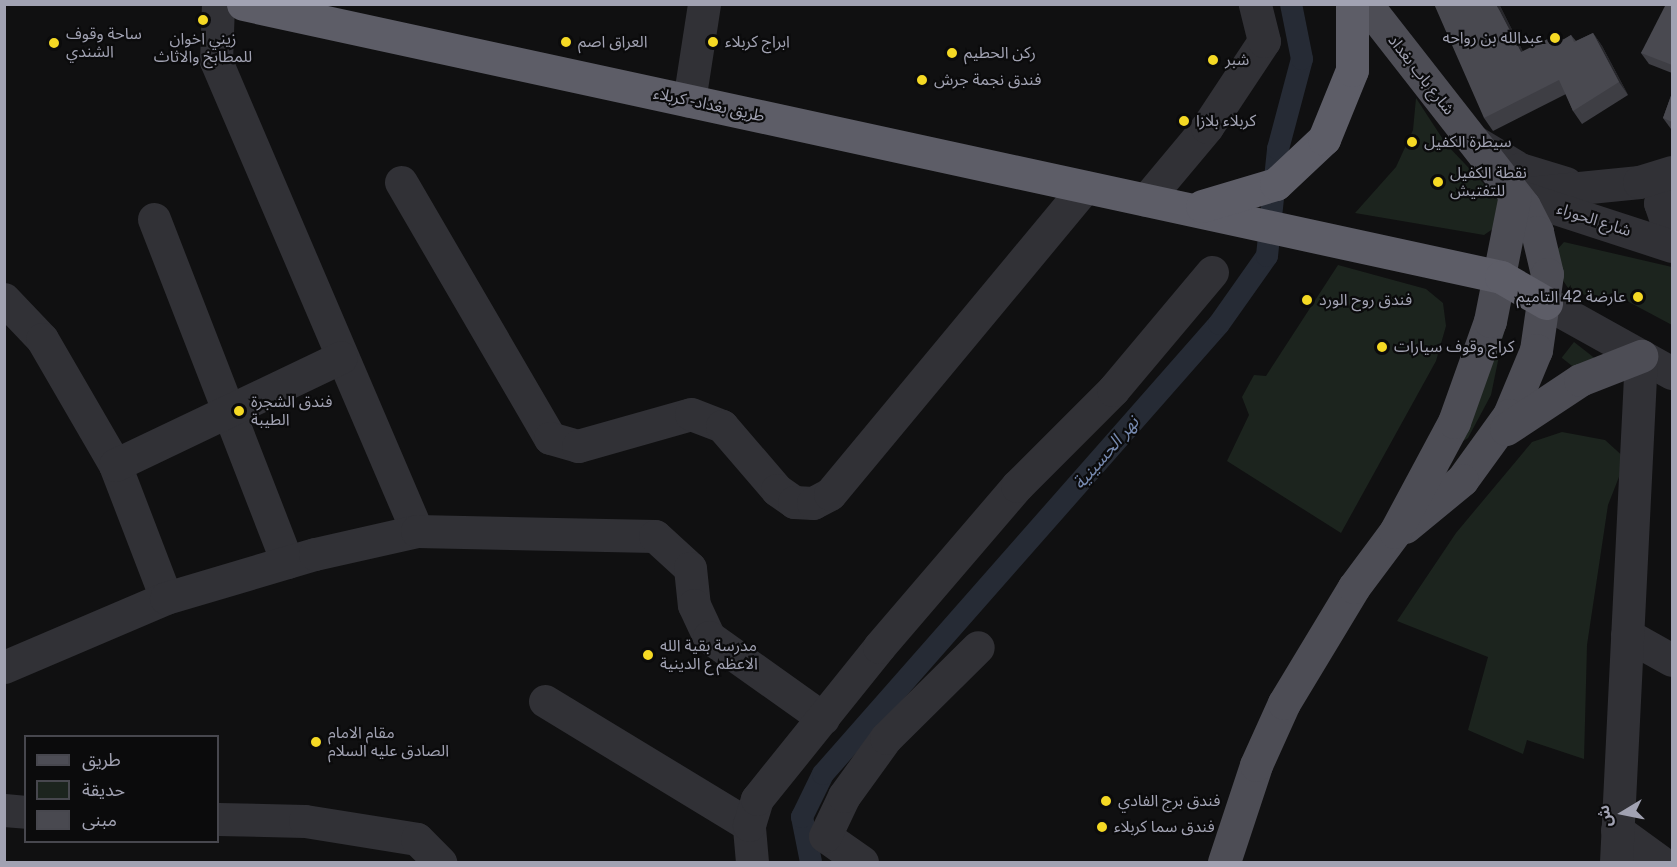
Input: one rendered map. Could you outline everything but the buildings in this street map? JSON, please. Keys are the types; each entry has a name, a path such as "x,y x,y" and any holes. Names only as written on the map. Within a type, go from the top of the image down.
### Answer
{"highway":[{"name":"طريق بغداد - كربلاء","path":"243,4 1084,187 1184,206 1501,277 1546,303"},
{"path":"1184,206 1257,193 1292,174 1324,139 1345,97 1354,51 1352,4"}],"main road":[{"name":"شارع باب بغداد","path":"1366,4 1515,195 1542,246 1546,303 1529,372 1498,436"},
{"path":"1224,862 1256,765 1284,703 1329,624 1395,532 1454,422 1501,277 1515,195"},
{"path":"1395,532 1442,500 1498,436 1580,380 1641,356"}],"street":[{"path":"218,4 216,61 417,531"},
{"path":"689,101 704,4"},
{"path":"1184,206 1207,127 1263,41 1255,4"},
{"path":"1471,139 1538,176 1613,186"},
{"path":"1515,195 1613,186 1672,173"},
{"path":"1672,173 1660,203 1672,237"},
{"path":"400,182 550,438 578,446 692,414 722,426 777,490 804,502 830,494 1084,187"},
{"name":"شارع الحوراء","path":"1515,195 1672,246"},
{"path":"154,219 232,410 287,562"},
{"path":"752,862 749,825 758,799 1017,486 1113,390 1212,272"},
{"path":"4,299 42,339 115,465 166,598"},
{"path":"1546,303 1672,373"},
{"path":"1616,862 1641,356"},
{"path":"115,465 341,357"},
{"path":"4,667 166,598 287,562 417,531 655,536 690,568 694,605 709,637 823,718"},
{"path":"1627,635 1672,660"},
{"path":"862,862 825,836 844,796 886,738 978,647"},
{"path":"545,701 749,825"},
{"path":"4,810 24,812"},
{"path":"219,819 305,821 417,839 440,862"},
{"path":"1617,830 1661,862"}],"green space":[{"path":"1416,98 1446,144 1506,207 1500,224 1484,235 1355,213 1396,167 1413,130"},
{"path":"1564,242 1672,267 1672,325 1612,293 1595,299 1568,288 1558,273 1555,252"},
{"path":"1338,265 1426,289 1443,303 1446,326 1436,361 1341,533 1227,461 1249,415 1242,397 1254,375 1266,376"},
{"path":"1506,322 1491,395 1468,438 1457,445"},
{"path":"1574,342 1596,359 1584,375 1562,358"},
{"path":"1562,432 1605,440 1626,459 1608,505 1587,645 1584,759 1527,740 1523,754 1468,730 1488,657 1397,621 1456,533 1532,442"}],"waterway":[{"name":"نهر الحسينية","path":"811,862 802,817 823,774 1219,324 1267,256 1278,149 1302,59 1291,4"}],"place":[{"name":"زيني اخوان للمطابخ والاثاث","path":"203,20"},
{"name":"عبدالله بن رواحه","path":"1555,38"},
{"name":"العراق اصم","path":"566,42"},
{"name":"ابراج كربلاء","path":"713,42"},
{"name":"ساحة وقوف الشندي","path":"54,43"},
{"name":"ركن الحطيم","path":"952,53"},
{"name":"شبر","path":"1213,60"},
{"name":"فندق نجمة جرش","path":"922,80"},
{"name":"كربلاء بلازا","path":"1184,121"},
{"name":"سيطرة الكفيل","path":"1412,142"},
{"name":"نقطة الكفيل للتفتيش","path":"1438,182"},
{"name":"عارضة 42 التاميم","path":"1638,297"},
{"name":"فندق روح الورد","path":"1307,300"},
{"name":"كراج وقوف سيارات","path":"1382,347"},
{"name":"فندق الشجرة الطيبة","path":"239,411"},
{"name":"مدرسة بقية الله الاعظم ع الدينية","path":"648,655"},
{"name":"مقام الامام الصادق عليه السلام","path":"316,742"},
{"name":"فندق برج الفادي","path":"1106,801"},
{"name":"فندق سما كربلاء","path":"1102,827"}]}
